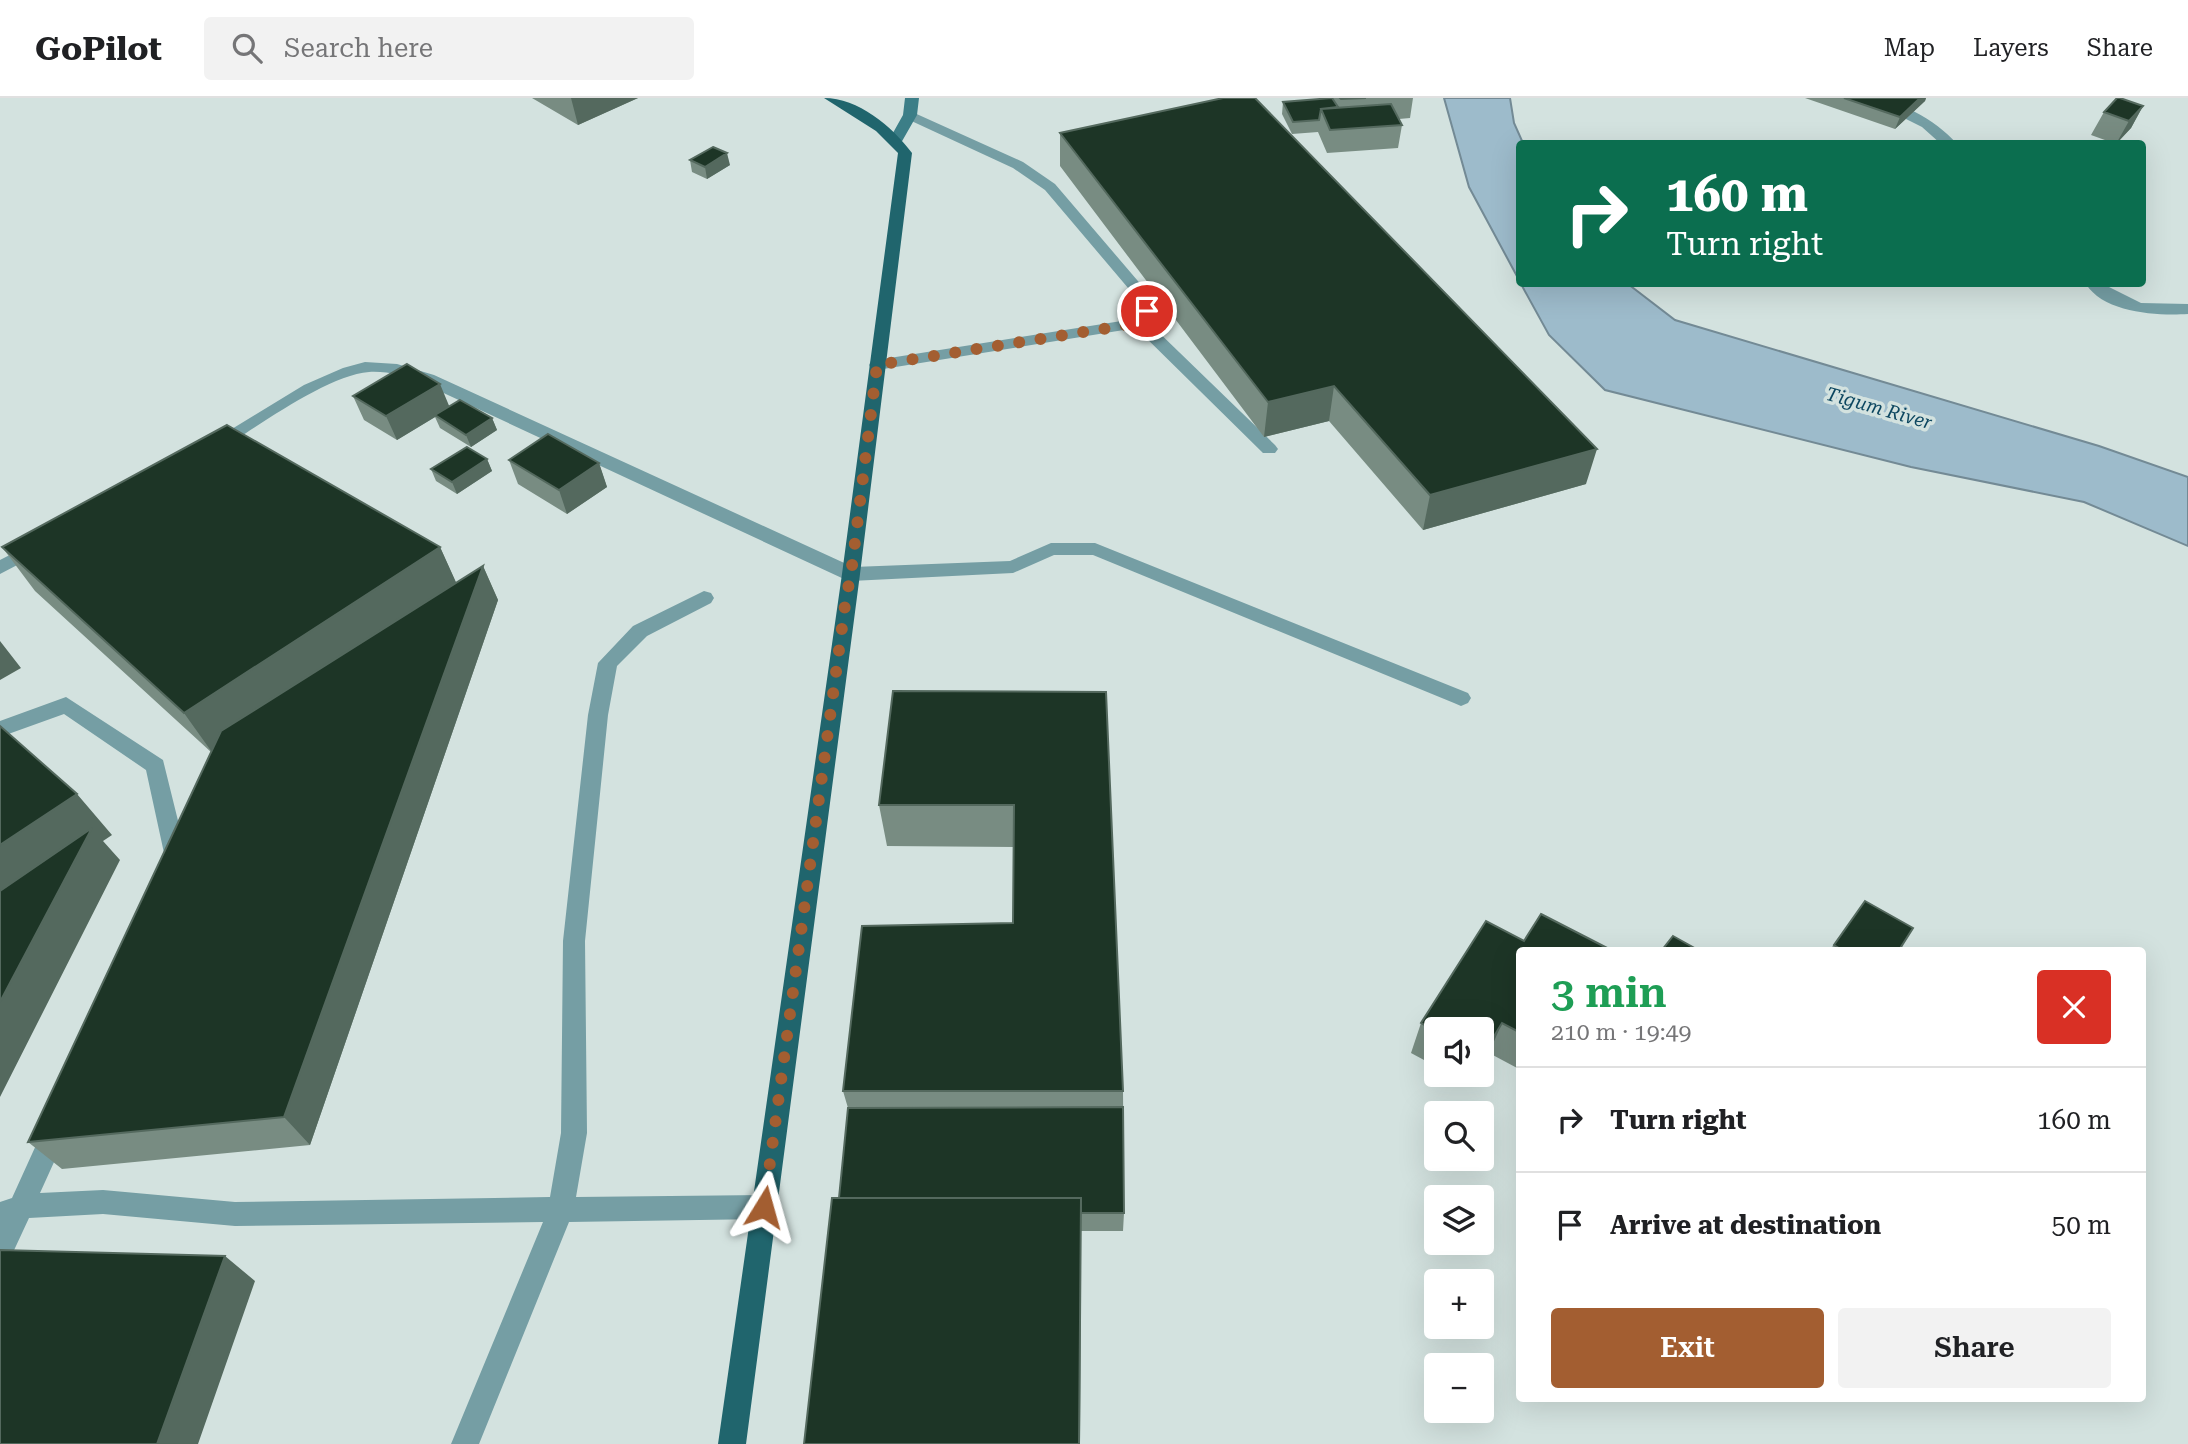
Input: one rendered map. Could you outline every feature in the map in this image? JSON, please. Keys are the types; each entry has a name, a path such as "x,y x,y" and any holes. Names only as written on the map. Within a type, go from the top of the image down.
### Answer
{"main road":[{"path":"732,1444 851,574 905,153 895,140 871,120 831,98"},
{"path":"895,140 910,115 912,98"}],"street":[{"path":"1871,98 1927,124 1946,140"},
{"path":"910,115 1018,165 1051,187 1141,294 1147,311 1140,323"},
{"path":"2098,287 2116,299 2152,312 2188,309"},
{"path":"877,365 1140,323"},
{"path":"1140,323 1269,449"},
{"path":"203,452 334,376 365,368 395,367 428,379 851,574 1013,567 1051,549 1095,549 1461,698"},
{"path":"0,568 48,541"},
{"path":"465,1444 561,1209 574,1133 574,941 598,715 608,663 640,631 704,598"},
{"path":"0,729 66,705 156,766 175,853 164,878"},
{"path":"0,1252 11,1210 66,1105"},
{"path":"11,1210 103,1202 235,1214 764,1207"}],"water":[{"path":"1444,98 1510,98 1514,123 1522,140 1516,140 1516,274 1469,187"},
{"name":"Tigum River","path":"1523,287 1632,287 1675,320 2099,446 2188,477 2188,546 2084,502 1911,467 1605,390 1549,335"}],"building":[{"path":"1223,98 1255,98 1597,449 1430,495 1334,386 1268,402 1060,133"},
{"path":"1332,98 1338,107 1321,109 1319,120 1293,122 1283,102"},
{"path":"1844,98 1920,98 1900,117"},
{"path":"2117,98 2143,106 2129,121 2104,112"},
{"path":"1391,104 1402,125 1330,130 1321,109"},
{"path":"713,147 727,153 705,167 690,160"},
{"path":"407,364 440,384 386,416 353,396"},
{"path":"460,400 492,418 466,435 435,415"},
{"path":"227,425 440,547 184,713 2,547"},
{"path":"548,434 599,463 559,490 509,460"},
{"path":"467,447 487,459 452,482 431,469"},
{"path":"483,566 284,1117 28,1142 221,731"},
{"path":"893,691 1106,692 1123,1091 843,1091 862,926 1013,923 1014,805 879,805"},
{"path":"0,726 77,794 0,845"},
{"path":"92,828 0,1002 0,891"},
{"path":"1865,901 1913,928 1901,947 1834,945"},
{"path":"1541,914 1605,947 1516,947 1516,1030 1502,1023 1494,1036 1494,1017 1425,1017 1486,921 1524,941"},
{"path":"1673,936 1693,947 1664,947"},
{"path":"1123,1107 1124,1213 1081,1213 1081,1198 839,1198 848,1108"},
{"path":"832,1198 1081,1198 1079,1444 804,1444"},
{"path":"0,1250 225,1256 157,1444 0,1444"}],"route":[{"path":"764,1207 877,365 1140,323 1147,311"}]}
